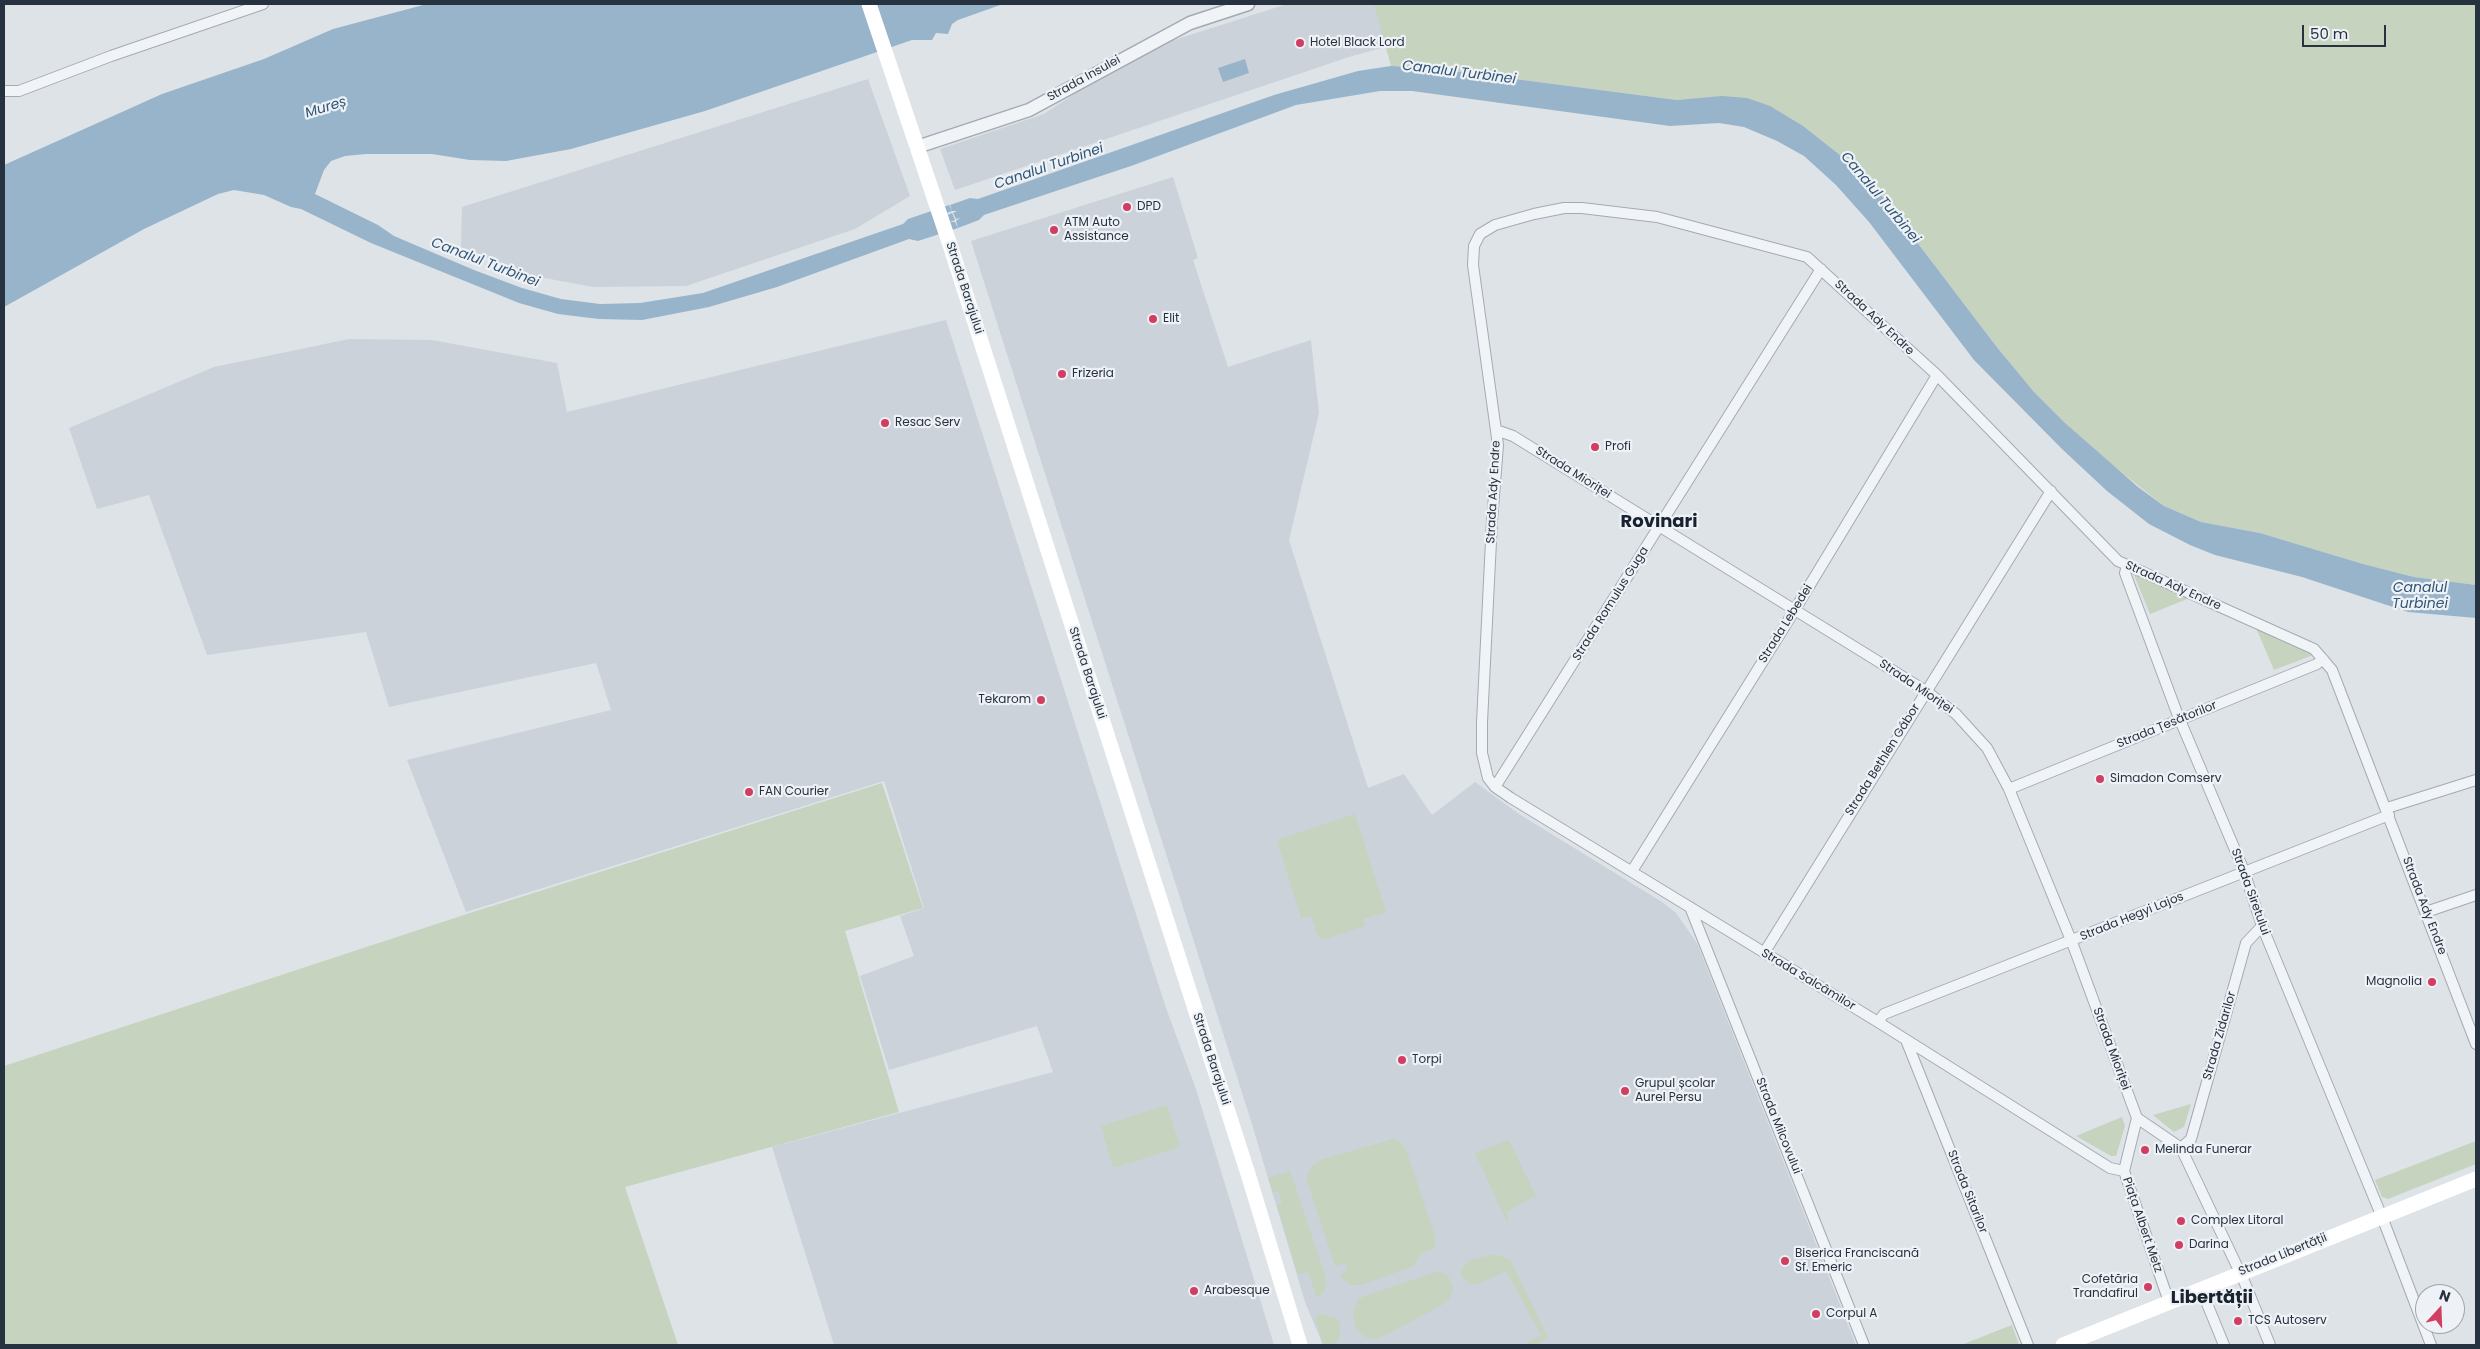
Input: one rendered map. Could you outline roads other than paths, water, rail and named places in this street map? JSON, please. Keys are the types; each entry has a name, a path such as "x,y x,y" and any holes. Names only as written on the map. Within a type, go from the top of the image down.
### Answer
{"main road":[{"name":"Strada Barajului","path":"869,4 950,243 1249,1177 1300,1345"},
{"name":"Strada Libertății","path":"2063,1345 2476,1179"}],"street":[{"path":"4,91 19,91 111,56 263,4"},
{"name":"Strada Insulei","path":"917,147 1029,110 1190,23 1248,4"},
{"name":"Strada Ady Endre","path":"1494,786 1488,778 1482,754 1492,522 1498,460 1496,430 1472,255 1480,234 1490,227 1534,214 1564,208 1633,213 1705,229 1801,254 1811,259 1937,375 2110,554 2127,566 2305,644 2323,659 2332,670 2388,811 2476,1044"},
{"name":"Strada Romulus Guga","path":"1494,786 1660,527 1821,269"},
{"name":"Strada Lebedei","path":"1632,871 1795,610 1937,375"},
{"name":"Strada Mioriței","path":"1496,430 1513,436 1795,610 1926,691 1956,714 1987,748 2009,789 2071,942 2137,1118"},
{"name":"Strada Bethlen Gábor","path":"1764,953 2051,491"},
{"name":"Strada Siretului","path":"2127,566 2125,573 2180,720 2244,871 2262,926 2382,1216 2431,1345"},
{"name":"Strada Țesătorilor","path":"2009,789 2318,664 2323,659"},
{"name":"Strada Hegyi Lajos","path":"1878,1022 1884,1014 2071,942 2388,811 2476,780"},
{"name":"Strada Salcâmilor","path":"1494,786 1878,1022 2110,1168 2124,1171"},
{"path":"2426,912 2476,895"},
{"name":"Strada Milcovului","path":"1690,906 1864,1345"},
{"name":"Strada Zidarilor","path":"2182,1148 2193,1132 2246,943 2262,926"},
{"name":"Strada Sitarilor","path":"1906,1040 2028,1345"},
{"path":"2137,1118 2182,1148 2270,1345"},
{"name":"Piața Albert Metz","path":"2137,1118 2124,1171 2169,1302"},
{"path":"2201,1288 2224,1345"}],"water":[{"name":"Mureș","path":"427,4 1003,4 958,20 952,24 948,34 936,33 932,40 912,40 705,111 571,149 506,161 470,160 432,154 366,154 345,156 331,161 324,170 315,194 378,225 394,236 474,270 522,288 561,299 600,304 640,303 703,293 903,224 908,219 949,205 952,211 947,213 948,215 952,213 955,220 950,222 955,222 958,228 918,241 909,239 777,287 709,307 642,320 599,319 558,314 519,303 371,243 301,209 291,207 264,195 234,190 218,194 144,229 4,307 4,165 162,94 264,59 333,29"},
{"path":"1245,59 1249,73 1223,82 1218,68"},
{"name":"Canalul Turbinei","path":"1391,66 1430,68 1677,100 1722,96 1747,98 1770,106 1803,126 1841,156 1878,191 1996,346 2034,392 2065,423 2138,487 2164,506 2201,522 2260,533 2363,564 2414,577 2476,585 2476,618 2408,612 2302,577 2215,555 2190,545 2149,524 2107,491 2062,449 1974,360 1869,222 1836,185 1804,156 1777,141 1744,127 1719,123 1670,126 1412,91 1380,91 1296,105 1131,166 984,215 979,220 958,228 956,221 960,218 956,219 953,213 957,211 952,211 950,205 970,198 978,199 1274,95 1358,71"}],"place":[{"name":"Hotel Black Lord","path":"1300,43"},
{"name":"DPD","path":"1127,207"},
{"name":"ATM Auto Assistance","path":"1054,230"},
{"name":"Elit","path":"1153,319"},
{"name":"Frizeria","path":"1062,374"},
{"name":"Resac Serv","path":"885,423"},
{"name":"Profi","path":"1595,447"},
{"name":"Tekarom","path":"1041,700"},
{"name":"Simadon Comserv","path":"2100,779"},
{"name":"FAN Courier","path":"749,792"},
{"name":"Magnolia","path":"2432,982"},
{"name":"Torpi","path":"1402,1060"},
{"name":"Grupul școlar Aurel Persu","path":"1625,1091"},
{"name":"Melinda Funerar","path":"2145,1150"},
{"name":"Complex Litoral","path":"2181,1221"},
{"name":"Darina","path":"2179,1245"},
{"name":"Biserica Franciscană Sf. Emeric","path":"1785,1261"},
{"name":"Cofetăria Trandafirul","path":"2148,1287"},
{"name":"Arabesque","path":"1194,1291"},
{"name":"Corpul A","path":"1816,1314"},
{"name":"TCS Autoserv","path":"2238,1321"}],"district":[{"name":"Rovinari","path":"1659,522"},
{"name":"Libertății","path":"2212,1298"}]}
